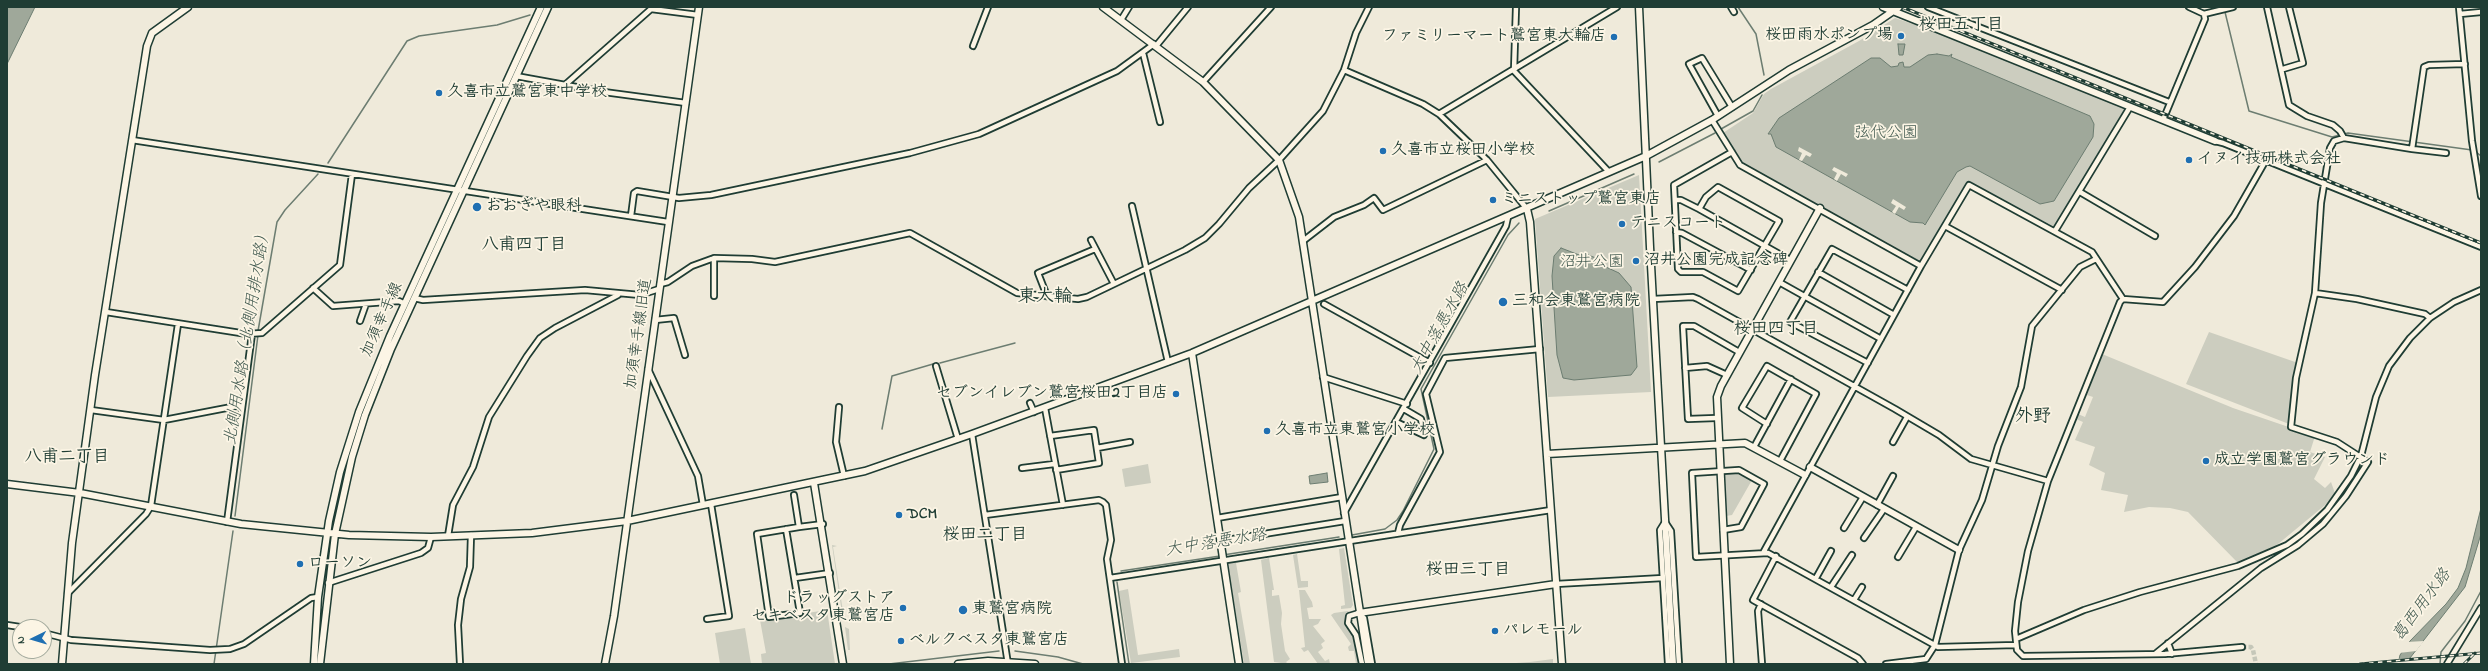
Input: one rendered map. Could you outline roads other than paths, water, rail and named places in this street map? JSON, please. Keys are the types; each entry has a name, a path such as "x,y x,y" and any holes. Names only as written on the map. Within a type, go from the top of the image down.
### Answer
{"street":[{"path":"62,664 72,543 132,140 149,39 152,33 188,7"},
{"name":"加須幸手線","path":"314,664 318,596 327,533 345,455 368,388 456,190 541,7"},
{"name":"加須幸手線","path":"320,664 328,583 335,534 352,457 365,415 382,368 465,191 548,7"},
{"name":"加須幸手線旧道","path":"605,664 627,521 699,7"},
{"path":"973,46 988,7"},
{"path":"1103,7 1203,82 1279,160 1299,216 1368,664"},
{"path":"1121,20 1129,7"},
{"path":"631,216 634,193 636,191 679,198 711,195 910,153 971,136 1111,74 1155,45 1188,7"},
{"path":"1203,82 1270,7"},
{"path":"414,298 423,300 585,290 618,295 640,295 660,287 692,266 714,258 752,259 775,262 910,233 1012,291 1047,296 1083,298 1184,250 1205,238 1249,188 1279,160 1323,112 1344,70 1356,32 1369,7"},
{"path":"1516,7 1514,70 1609,172"},
{"path":"1439,114 1617,7"},
{"path":"1639,7 1673,664"},
{"path":"1883,7 2481,247"},
{"path":"7,484 80,493 228,522 335,534 431,537 532,533 627,521 844,476 898,461 1192,353 1527,209 1646,156 1712,120 1789,70 1873,25 1899,7"},
{"path":"1928,7 2170,102"},
{"path":"2189,7 2204,14 2233,7"},
{"path":"2267,7 2291,107 2333,125 2340,131 2344,138"},
{"path":"2283,70 2303,63 2289,7"},
{"path":"2459,7 2472,141 2481,196"},
{"path":"566,84 651,9 698,15"},
{"path":"2460,14 2481,12"},
{"path":"2163,120 2205,19 2204,14"},
{"path":"1143,53 1160,122"},
{"path":"1718,116 1689,64 1702,58 1732,107"},
{"path":"2412,149 2424,67 2429,64 2465,64"},
{"path":"1344,70 1423,104 1439,114 1486,160 1527,209 1530,222 1540,349 1562,664"},
{"path":"516,76 604,92 686,103"},
{"path":"2055,231 2080,192 2130,107"},
{"path":"1712,120 1740,165 1820,208 1921,266"},
{"path":"2155,654 2220,603 2261,568 2298,545 2323,524 2346,496 2368,462 2361,456 2330,440 2291,427 2296,378 2315,293 2324,184 2331,144 2344,138 2412,149 2446,152"},
{"path":"132,140 668,222"},
{"path":"1699,209 1706,197 1718,187 1779,221 1738,291 1704,272 1679,271 1676,232 1675,183 1732,152"},
{"path":"1302,241 1334,217 1364,205 1374,198 1383,210 1486,160"},
{"path":"2123,299 2163,302 2195,267 2234,216 2266,160"},
{"path":"228,522 242,406 256,334 340,265 352,174"},
{"path":"1762,553 1921,266 1969,185 2092,252 2123,299"},
{"path":"2080,192 2155,236"},
{"path":"1675,200 1681,200 1699,209 1790,260"},
{"path":"1132,206 1168,362"},
{"path":"1730,664 1716,397 1739,352 1820,208"},
{"path":"1344,513 1407,404 1506,226 1508,217"},
{"path":"1946,226 2062,290"},
{"path":"1676,232 1682,232 1751,270"},
{"path":"1091,240 1114,284"},
{"path":"1047,296 1038,273 1095,249"},
{"path":"1868,363 1790,322 1832,249 1908,290"},
{"path":"714,258 714,296"},
{"path":"1886,664 1926,658 1935,645 1959,550 1982,500 1992,465 2022,380 2032,326 2082,266 2096,259"},
{"path":"1818,272 1894,315"},
{"path":"1779,282 1881,338"},
{"path":"313,288 333,306 399,301 405,304"},
{"path":"2016,639 2084,610 2140,592 2238,566 2287,545 2327,510 2341,492 2361,456 2376,397 2389,366 2410,338 2430,318 2454,302 2481,290"},
{"path":"2315,293 2357,299 2375,305 2425,314 2430,318"},
{"path":"448,536 453,505 472,467 489,417 526,356 540,338 555,328 618,295"},
{"path":"1653,299 1693,297 1939,435 1966,456 1984,464 2015,470 2048,482"},
{"path":"2123,299 2100,350 2048,482 2028,551 2018,602 2016,645 2019,654 2023,656 2172,654 2242,646"},
{"path":"360,321 366,304"},
{"path":"1324,304 1430,363"},
{"path":"106,312 178,324 256,334"},
{"path":"655,320 674,318 685,355"},
{"path":"68,594 146,514 151,506 178,324"},
{"path":"1716,418 1688,419 1683,326 1694,326 1739,352"},
{"path":"1398,533 1400,525 1440,452 1426,394 1445,358 1540,349"},
{"path":"1192,353 1239,664"},
{"path":"936,366 958,439"},
{"path":"1685,368 1707,366 1727,375"},
{"path":"1767,424 1742,408 1765,368 1770,368 1816,394 1780,461"},
{"path":"648,369 698,476 703,505"},
{"path":"1323,377 1407,404"},
{"path":"1754,447 1791,380"},
{"path":"1030,403 1034,412"},
{"path":"91,410 164,420 242,406"},
{"path":"839,406 836,442 844,476"},
{"path":"1044,408 1063,506"},
{"path":"1396,422 1424,435 1421,419 1404,409"},
{"path":"1893,442 1908,417"},
{"path":"1050,436 1094,430 1099,463 1056,470"},
{"path":"972,434 1008,663"},
{"path":"1097,448 1130,442"},
{"path":"1547,454 1745,443 1805,475"},
{"path":"1022,468 1054,464"},
{"path":"1810,467 1959,550"},
{"path":"1723,530 1741,527 1765,486 1742,471 1692,473 1696,557 1762,553 1776,556 1941,648 2016,645"},
{"path":"1877,505 1893,476"},
{"path":"814,482 823,524 843,664"},
{"path":"794,495 799,527"},
{"path":"1217,518 1342,497"},
{"path":"1844,528 1863,497"},
{"path":"985,514 1063,506 1099,500 1106,505 1111,540 1107,559 1122,664"},
{"path":"707,619 729,616 711,504"},
{"path":"1864,538 1884,509"},
{"path":"1110,578 1223,559 1551,510"},
{"path":"1220,541 1345,521"},
{"path":"1665,522 1660,530 1668,664"},
{"path":"1665,522 1671,531 1679,664"},
{"path":"786,529 800,613 769,617 757,534 786,529 799,527 823,524"},
{"path":"1898,557 1916,527"},
{"path":"460,664 458,625 461,598 470,567 471,535"},
{"path":"328,583 421,553 428,548 431,537"},
{"path":"1816,578 1831,551"},
{"path":"1831,587 1852,555"},
{"path":"1776,556 1753,600 1858,658 1863,664"},
{"path":"794,578 830,573"},
{"path":"1362,664 1356,634 1348,623 1350,616 1359,613 1556,584 1663,578"},
{"path":"1854,600 1862,587"},
{"path":"52,635 63,638 216,650 244,644 311,598 318,596"},
{"path":"1761,604 1758,611 1762,664"},
{"path":"2447,664 2481,608"},
{"path":"1359,613 1364,618 1372,664"},
{"path":"2168,643 2172,654"},
{"path":"958,664 1035,664"}],"waterway":[{"name":"大中落悪水路","path":"1738,7 1756,34 1764,75"},
{"path":"2225,12 2249,111 2332,137 2348,133 2472,150"},
{"name":"北側用水路（北側用排水路）","path":"328,163 407,41 419,36 497,25 530,15"},
{"name":"大中落悪水路","path":"1721,129 1753,111 1762,95"},
{"name":"大中落悪水路","path":"1659,162 1715,133"},
{"path":"2475,151 2481,156"},
{"name":"北側用水路（北側用排水路）","path":"258,331 277,222 285,210 318,174"},
{"name":"大中落悪水路","path":"1549,211 1634,174"},
{"name":"大中落悪水路","path":"1352,535 1385,529 1397,520 1403,511 1434,449 1421,389 1508,235 1519,223"},
{"name":"北側用水路（北側用排水路）","path":"235,516 258,335"},
{"path":"940,363 1015,343"},
{"path":"882,429 892,376 933,364"},
{"name":"北側用水路（北側用排水路）","path":"214,664 233,531"},
{"name":"大中落悪水路","path":"1223,555 1339,537"},
{"name":"大中落悪水路","path":"1121,571 1220,556"},
{"name":"大中落悪水路","path":"1117,582 1129,664"},
{"path":"2440,664 2441,652 2465,621 2481,591"},
{"name":"大中落悪水路","path":"889,664 999,651"},
{"name":"大中落悪水路","path":"1015,651 1058,657 1083,664"}],"tunnel":[{"path":"2242,647 2251,647 2256,664"}],"railway":[{"path":"1902,7 2481,243"},
{"path":"2464,664 2475,653"},
{"path":"2360,664 2481,653"}],"place":[{"name":"桜田雨水ポンプ場","path":"1901,36"},
{"name":"ファミリーマート鷲宮東大輪店","path":"1614,37"},
{"name":"久喜市立鷲宮東中学校","path":"439,93"},
{"name":"久喜市立桜田小学校","path":"1383,151"},
{"name":"イヌイ技研株式会社","path":"2189,160"},
{"name":"ミニストップ鷲宮東店","path":"1493,200"},
{"name":"おおぎや眼科","path":"477,207"},
{"name":"テニスコート","path":"1622,224"},
{"name":"沼井公園完成記念碑","path":"1636,261"},
{"name":"三和会東鷲宮病院","path":"1503,302"},
{"name":"セブンイレブン鷲宮桜田2丁目店","path":"1176,394"},
{"name":"久喜市立東鷲宮小学校","path":"1267,431"},
{"name":"成立学園鷲宮グラウンド","path":"2206,461"},
{"name":"DCM","path":"899,515"},
{"name":"ローソン","path":"300,564"},
{"name":"ドラッグストア セキベスタ東鷲宮店","path":"903,608"},
{"name":"東鷲宮病院","path":"963,610"},
{"name":"パレモール","path":"1495,631"},
{"name":"ベルクベスタ東鷲宮店","path":"901,641"}],"district":[{"name":"桜田五丁目","path":"1961,26"},
{"name":"八甫四丁目","path":"524,246"},
{"name":"東大輪","path":"1045,298"},
{"name":"桜田四丁目","path":"1776,330"},
{"name":"外野","path":"2033,418"},
{"name":"八甫二丁目","path":"67,458"},
{"name":"桜田二丁目","path":"985,536"},
{"name":"桜田三丁目","path":"1468,571"}],"park label":[{"name":"弦代公園","path":"1886,134"},
{"name":"沼井公園","path":"1592,263"}],"water label":[{"name":"葛西用水路","path":"2423,606"}]}
